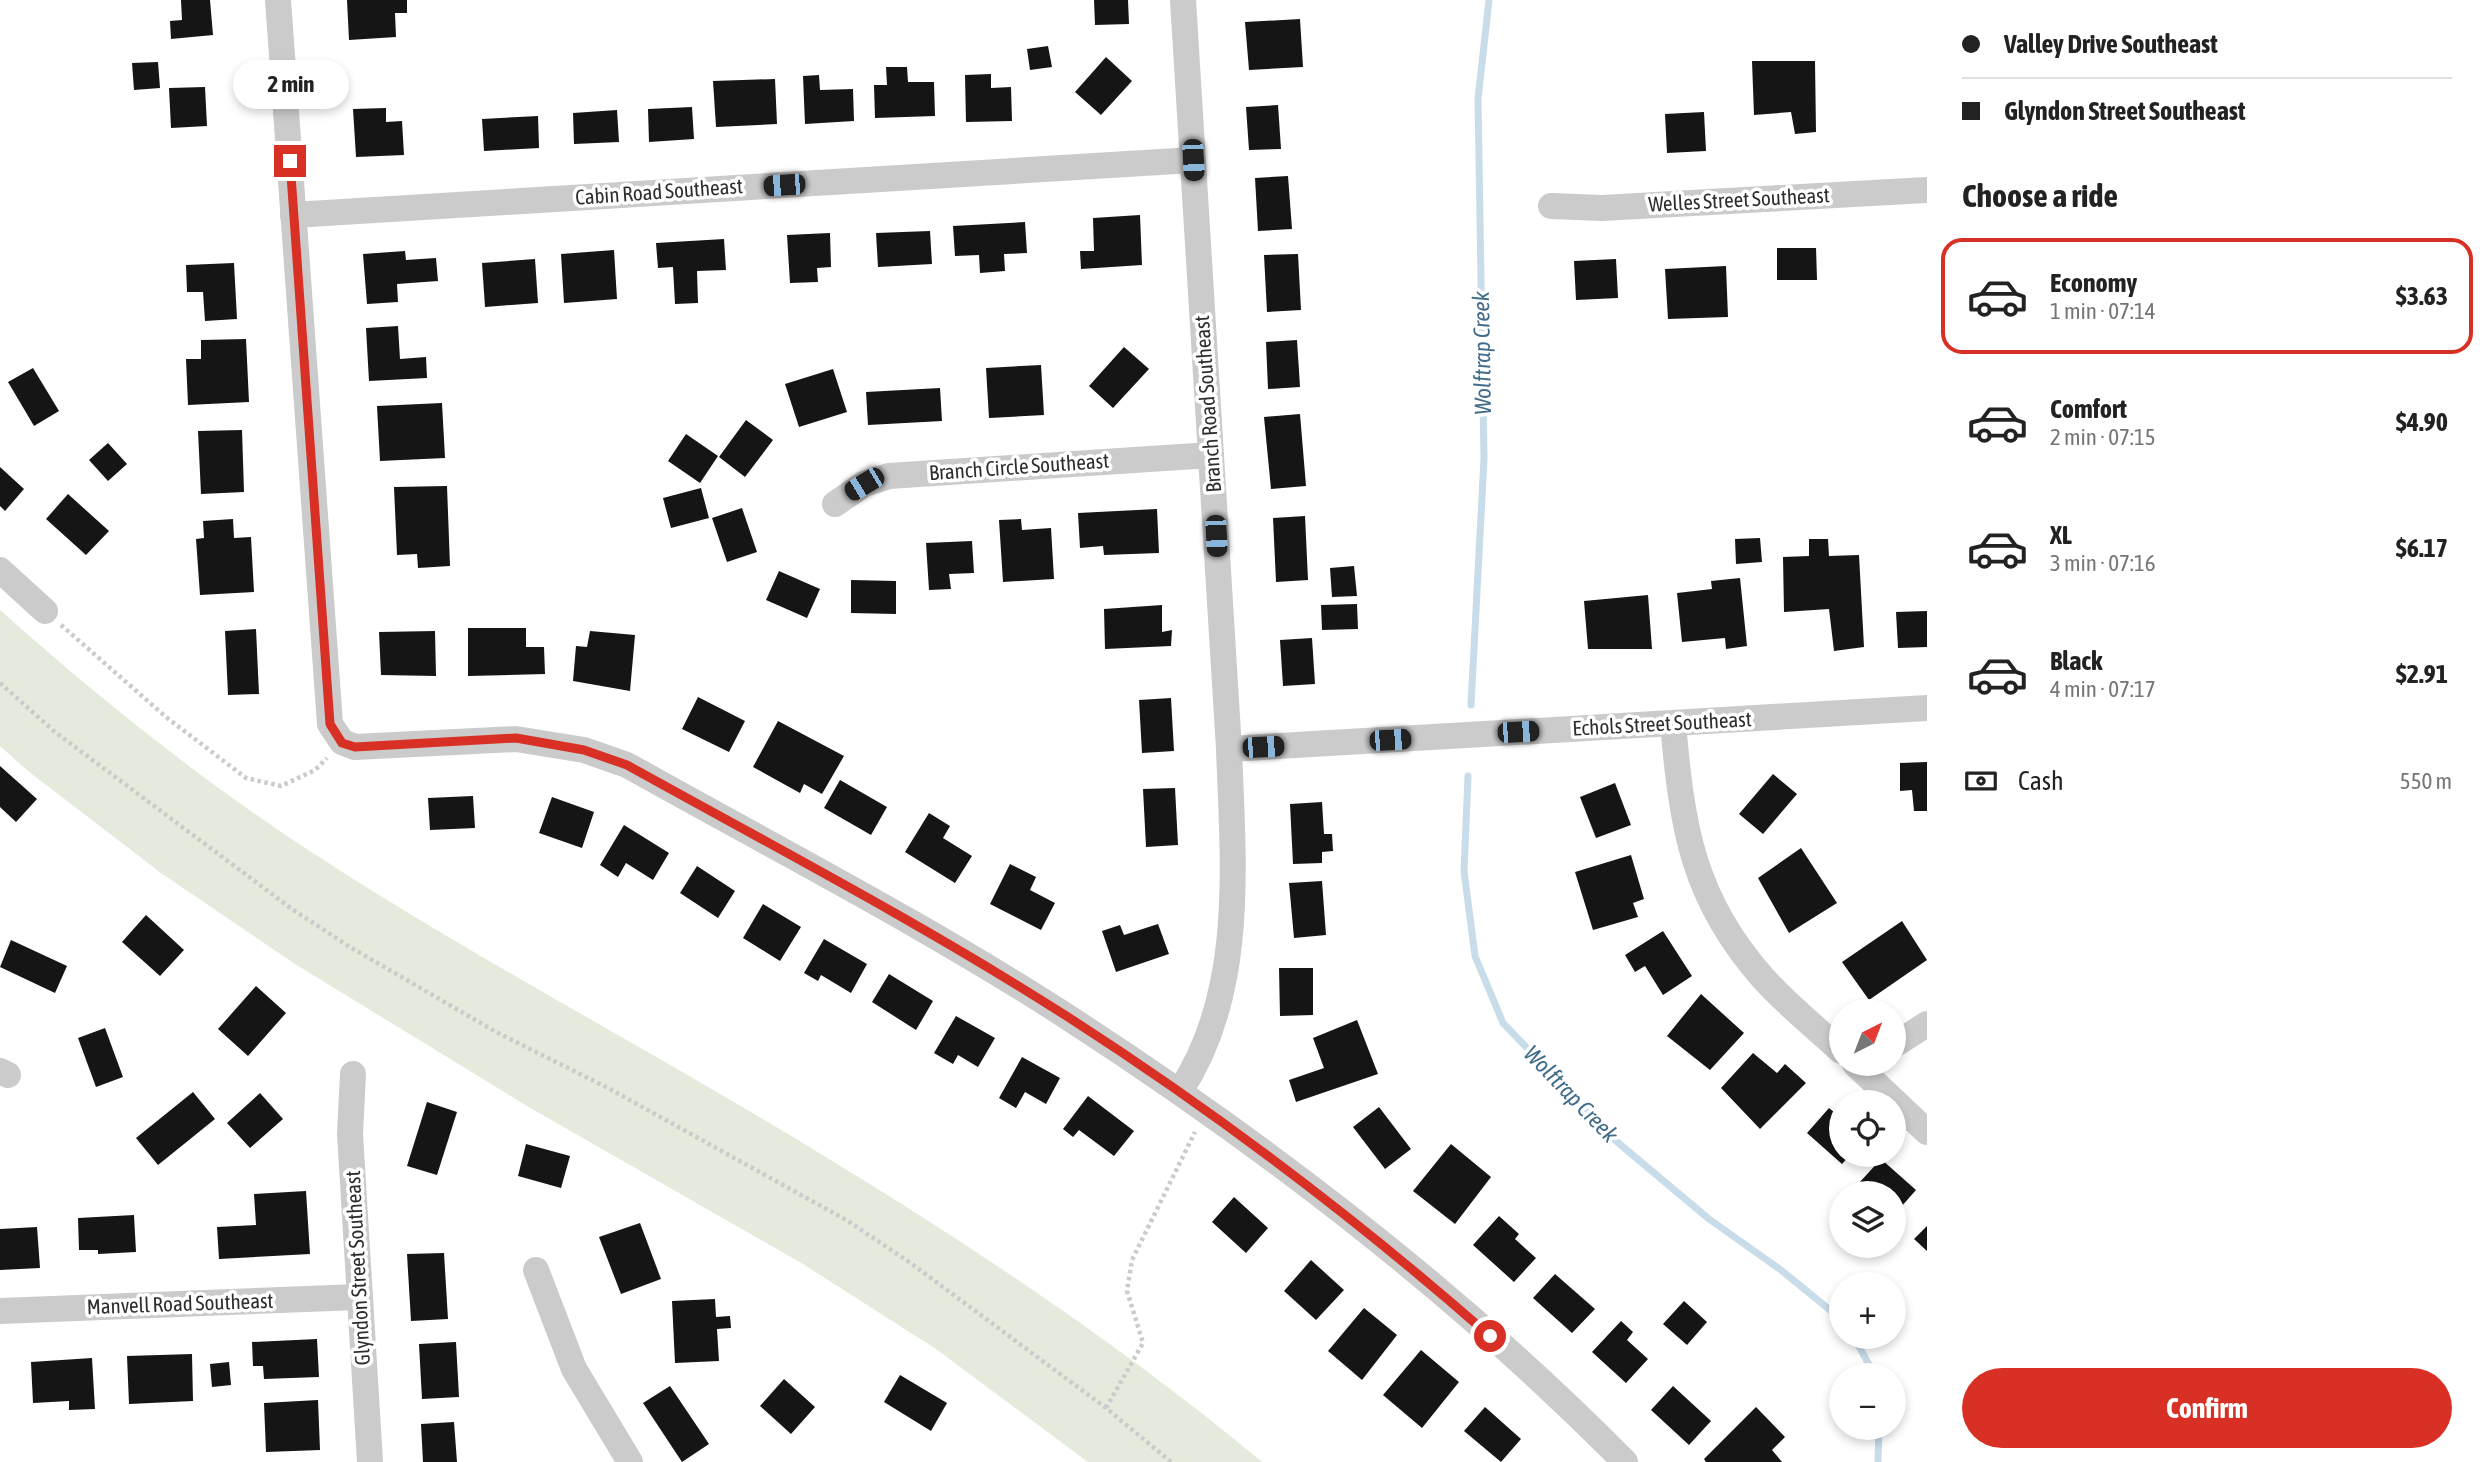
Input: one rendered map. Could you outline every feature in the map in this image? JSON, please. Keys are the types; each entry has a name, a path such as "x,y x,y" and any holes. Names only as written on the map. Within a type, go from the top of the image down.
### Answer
{"street":[{"path":"278,0 330,724 342,743 355,747 516,738 584,750 627,765 951,946 1180,1091 1327,1200 1432,1285 1625,1462"},
{"name":"Branch Road Southeast","path":"1180,1091 1208,1042 1217,1013 1228,945 1233,874 1229,749 1183,0"},
{"name":"Cabin Road Southeast","path":"293,215 1193,160"},
{"name":"Welles Street Southeast","path":"1551,206 1602,208 1927,190"},
{"name":"Branch Circle Southeast","path":"835,504 864,484 889,476 1211,455"},
{"path":"0,570 45,611"},
{"name":"Echols Street Southeast","path":"1229,749 1927,708"},
{"path":"1673,723 1679,796 1687,839 1701,880 1718,917 1765,980 1829,1040"},
{"path":"1906,1037 1927,1024"},
{"name":"Glyndon Street Southeast","path":"353,1074 350,1135 370,1462"},
{"path":"1873,1076 1927,1132"},
{"path":"536,1270 574,1369 630,1462"},
{"name":"Manvell Road Southeast","path":"0,1311 359,1297"}],"path":[{"path":"45,611 166,717 246,778 281,786 315,771 342,743"},
{"path":"0,683 55,732 181,828 338,940 496,1032 608,1088 848,1221 912,1264 1106,1408 1171,1462"},
{"path":"1106,1408 1143,1343 1127,1291 1132,1260 1195,1132"}],"shaded area":[{"path":"0,610 146,733 302,846 432,927 763,1119 941,1229 1105,1341 1211,1420 1262,1462 1088,1462 936,1349 803,1264 527,1106 295,964 161,873 28,771 0,746"}],"building":[{"path":"181,0 210,0 213,35 171,39 170,21 182,20"},
{"path":"347,0 407,0 407,13 395,13 396,37 349,40"},
{"path":"1094,0 1128,0 1129,24 1095,25"},
{"path":"1300,19 1303,67 1249,70 1245,22"},
{"path":"1048,46 1052,67 1030,70 1027,49"},
{"path":"1106,57 1132,81 1101,115 1075,92"},
{"path":"1752,61 1815,61 1816,132 1795,134 1791,112 1754,115"},
{"path":"158,62 160,88 134,90 132,63"},
{"path":"886,67 907,67 908,82 934,82 935,116 875,118 874,85 887,85"},
{"path":"991,74 991,88 1011,87 1012,121 966,122 965,75"},
{"path":"819,75 820,90 853,89 854,121 805,124 803,76"},
{"path":"775,79 777,124 716,127 713,81"},
{"path":"205,87 207,126 171,128 169,88"},
{"path":"1278,105 1281,149 1249,150 1246,107"},
{"path":"692,107 694,139 649,142 648,109"},
{"path":"386,108 386,122 402,121 404,155 356,157 353,109"},
{"path":"617,110 619,142 574,144 573,113"},
{"path":"1704,112 1706,151 1667,153 1665,114"},
{"path":"538,116 539,148 484,151 482,119"},
{"path":"1288,176 1292,229 1258,231 1255,178"},
{"path":"1140,215 1142,265 1081,269 1080,251 1094,251 1093,218"},
{"path":"1025,222 1027,253 1004,254 1005,271 980,273 979,255 955,256 953,226"},
{"path":"930,231 932,264 878,267 876,233"},
{"path":"830,233 831,267 817,268 818,282 790,283 787,235"},
{"path":"724,239 726,270 697,271 698,303 675,304 673,267 658,268 656,243"},
{"path":"1777,248 1816,248 1817,280 1777,280"},
{"path":"614,250 617,299 564,303 561,254"},
{"path":"405,251 406,260 436,258 438,281 397,284 398,302 367,304 363,254"},
{"path":"1298,254 1301,310 1267,312 1264,255"},
{"path":"535,259 538,303 485,307 482,263"},
{"path":"1616,259 1618,298 1576,300 1574,261"},
{"path":"234,263 237,319 205,321 203,292 187,292 186,265"},
{"path":"1726,266 1728,317 1668,319 1665,269"},
{"path":"398,326 400,359 426,357 427,378 369,381 366,328"},
{"path":"246,339 249,402 188,405 186,359 201,359 201,340"},
{"path":"1297,340 1300,387 1268,389 1266,342"},
{"path":"1124,347 1149,369 1113,408 1089,386"},
{"path":"1041,365 1044,415 989,418 986,368"},
{"path":"33,368 59,411 34,426 8,382"},
{"path":"833,369 847,412 799,427 785,384"},
{"path":"940,388 942,421 868,425 866,392"},
{"path":"442,403 445,458 380,461 377,406"},
{"path":"1300,414 1306,486 1271,489 1264,417"},
{"path":"746,420 773,440 745,477 719,457"},
{"path":"242,430 244,492 201,494 198,431"},
{"path":"686,434 718,456 700,483 668,461"},
{"path":"108,443 127,464 108,481 89,460"},
{"path":"0,467 24,489 5,511 0,506"},
{"path":"447,486 450,566 418,568 417,554 397,555 394,487"},
{"path":"701,488 709,518 671,528 663,498"},
{"path":"68,494 109,531 86,555 46,519"},
{"path":"742,508 757,552 727,562 712,518"},
{"path":"1157,509 1159,553 1104,555 1103,546 1080,548 1078,513"},
{"path":"1305,516 1308,580 1276,582 1273,518"},
{"path":"233,519 234,538 251,537 254,592 200,595 196,539 204,538 203,521"},
{"path":"1021,519 1022,530 1051,528 1054,579 1003,582 999,520"},
{"path":"1760,538 1762,562 1736,564 1735,539"},
{"path":"1809,539 1828,539 1829,556 1859,555 1864,647 1834,651 1829,609 1784,612 1783,557 1809,556"},
{"path":"972,541 974,573 949,574 951,589 929,590 926,543"},
{"path":"1354,566 1357,596 1332,597 1330,568"},
{"path":"779,571 820,589 807,618 766,600"},
{"path":"1740,578 1747,646 1726,649 1725,638 1682,642 1677,593 1712,589 1711,581"},
{"path":"851,580 896,581 896,614 851,613"},
{"path":"1648,595 1652,649 1588,649 1584,601"},
{"path":"1357,604 1358,629 1322,630 1321,605"},
{"path":"1162,605 1162,632 1172,630 1171,646 1105,649 1104,609"},
{"path":"1927,611 1927,647 1898,648 1896,612"},
{"path":"468,628 526,628 526,647 544,647 545,674 468,676"},
{"path":"256,629 259,694 228,695 225,631"},
{"path":"435,631 436,676 381,675 379,632"},
{"path":"590,631 635,635 630,691 573,681 576,646 587,647"},
{"path":"1312,638 1315,684 1283,686 1280,640"},
{"path":"698,697 745,721 729,752 682,729"},
{"path":"1171,698 1174,751 1142,753 1139,700"},
{"path":"778,721 844,756 822,794 804,784 800,793 753,767"},
{"path":"1927,762 1927,811 1914,811 1912,790 1900,791 1900,763"},
{"path":"0,766 37,799 16,822 0,807"},
{"path":"1773,774 1797,794 1763,834 1739,814"},
{"path":"840,780 887,807 871,835 824,808"},
{"path":"1615,783 1631,825 1596,838 1580,797"},
{"path":"1175,788 1178,845 1146,847 1143,789"},
{"path":"473,796 475,828 430,830 428,798"},
{"path":"552,797 594,812 582,848 539,833"},
{"path":"1322,802 1324,834 1332,834 1333,851 1322,852 1322,863 1293,864 1290,804"},
{"path":"929,813 950,826 943,838 972,856 955,883 905,852"},
{"path":"624,825 669,853 653,880 626,863 618,877 600,865"},
{"path":"1801,848 1837,903 1789,933 1758,878"},
{"path":"1631,855 1644,899 1633,903 1638,917 1593,930 1575,872"},
{"path":"1010,864 1036,877 1030,890 1055,903 1041,930 990,904"},
{"path":"697,866 735,891 718,918 680,893"},
{"path":"1322,881 1326,935 1294,938 1289,883"},
{"path":"763,904 801,927 780,961 743,938"},
{"path":"146,915 184,950 160,976 122,942"},
{"path":"1902,921 1927,960 1870,999 1842,962"},
{"path":"1158,924 1169,954 1116,972 1102,931 1120,925 1124,935"},
{"path":"1663,931 1692,976 1663,995 1645,966 1635,972 1625,955"},
{"path":"824,939 867,964 851,993 821,975 818,981 804,973"},
{"path":"11,940 67,966 55,993 0,967"},
{"path":"1279,968 1313,968 1313,1015 1280,1016"},
{"path":"889,974 933,1001 916,1030 872,1002"},
{"path":"256,986 286,1013 248,1056 218,1029"},
{"path":"1701,994 1744,1033 1710,1070 1667,1036"},
{"path":"956,1016 995,1038 978,1067 958,1055 953,1064 934,1053"},
{"path":"1357,1020 1378,1074 1296,1102 1289,1080 1324,1068 1313,1038"},
{"path":"105,1028 123,1077 96,1087 78,1038"},
{"path":"1753,1053 1777,1073 1785,1064 1806,1083 1760,1129 1721,1088"},
{"path":"1022,1057 1060,1078 1046,1104 1025,1092 1016,1108 999,1098"},
{"path":"193,1092 215,1119 158,1165 136,1138"},
{"path":"260,1093 283,1119 250,1148 227,1123"},
{"path":"1088,1096 1134,1131 1114,1156 1079,1130 1073,1137 1063,1129"},
{"path":"427,1102 457,1112 437,1175 407,1166"},
{"path":"1379,1107 1411,1149 1385,1169 1353,1127"},
{"path":"1829,1108 1829,1152 1807,1133"},
{"path":"526,1144 570,1156 561,1188 518,1176"},
{"path":"1451,1144 1491,1177 1455,1224 1413,1191"},
{"path":"1874,1167 1890,1167 1906,1181 1861,1181"},
{"path":"1906,1181 1916,1190 1906,1201"},
{"path":"306,1191 310,1254 219,1259 217,1227 256,1225 254,1194"},
{"path":"1234,1197 1268,1228 1246,1253 1212,1222"},
{"path":"134,1215 136,1252 98,1254 98,1250 79,1250 78,1218"},
{"path":"1499,1216 1519,1234 1515,1239 1536,1258 1514,1282 1473,1245"},
{"path":"640,1223 661,1279 621,1294 599,1237"},
{"path":"1927,1226 1927,1251 1914,1239"},
{"path":"37,1227 40,1268 0,1270 0,1229"},
{"path":"444,1253 448,1319 411,1321 407,1254"},
{"path":"1311,1260 1344,1290 1316,1320 1284,1291"},
{"path":"1555,1274 1595,1309 1572,1333 1533,1298"},
{"path":"715,1299 716,1317 730,1316 731,1328 717,1329 719,1361 675,1363 672,1301"},
{"path":"1684,1301 1707,1322 1687,1345 1663,1324"},
{"path":"1364,1308 1397,1335 1362,1380 1328,1351"},
{"path":"1621,1321 1633,1332 1627,1340 1648,1359 1626,1383 1592,1352"},
{"path":"317,1339 319,1377 264,1379 263,1366 253,1366 252,1342"},
{"path":"456,1342 459,1397 422,1399 419,1344"},
{"path":"1421,1350 1459,1382 1422,1428 1383,1395"},
{"path":"192,1354 193,1401 129,1404 127,1356"},
{"path":"92,1358 95,1409 69,1410 69,1401 33,1403 31,1362"},
{"path":"229,1362 231,1385 212,1387 210,1364"},
{"path":"900,1375 947,1403 931,1431 884,1402"},
{"path":"784,1379 815,1407 791,1434 760,1406"},
{"path":"670,1386 709,1444 682,1462 643,1403"},
{"path":"1673,1386 1711,1421 1689,1445 1651,1410"},
{"path":"318,1400 320,1450 266,1452 264,1403"},
{"path":"1485,1407 1521,1439 1501,1462 1464,1431"},
{"path":"1756,1407 1785,1437 1772,1450 1782,1462 1706,1462 1704,1459"},
{"path":"454,1422 457,1462 423,1462 421,1424"}],"waterway":[{"name":"Wolftrap Creek","path":"1471,705 1484,459 1478,99 1489,0"},
{"name":"Wolftrap Creek","path":"1468,776 1464,871 1475,956 1503,1023 1616,1141 1709,1219 1781,1270 1829,1309"},
{"name":"Wolftrap Creek","path":"1860,1349 1868,1363"},
{"name":"Wolftrap Creek","path":"1878,1462 1879,1440"}],"route":[{"path":"290,161 330,724 342,743 355,747 516,738 584,750 627,765 951,946 1180,1091 1327,1200 1490,1336"}]}
